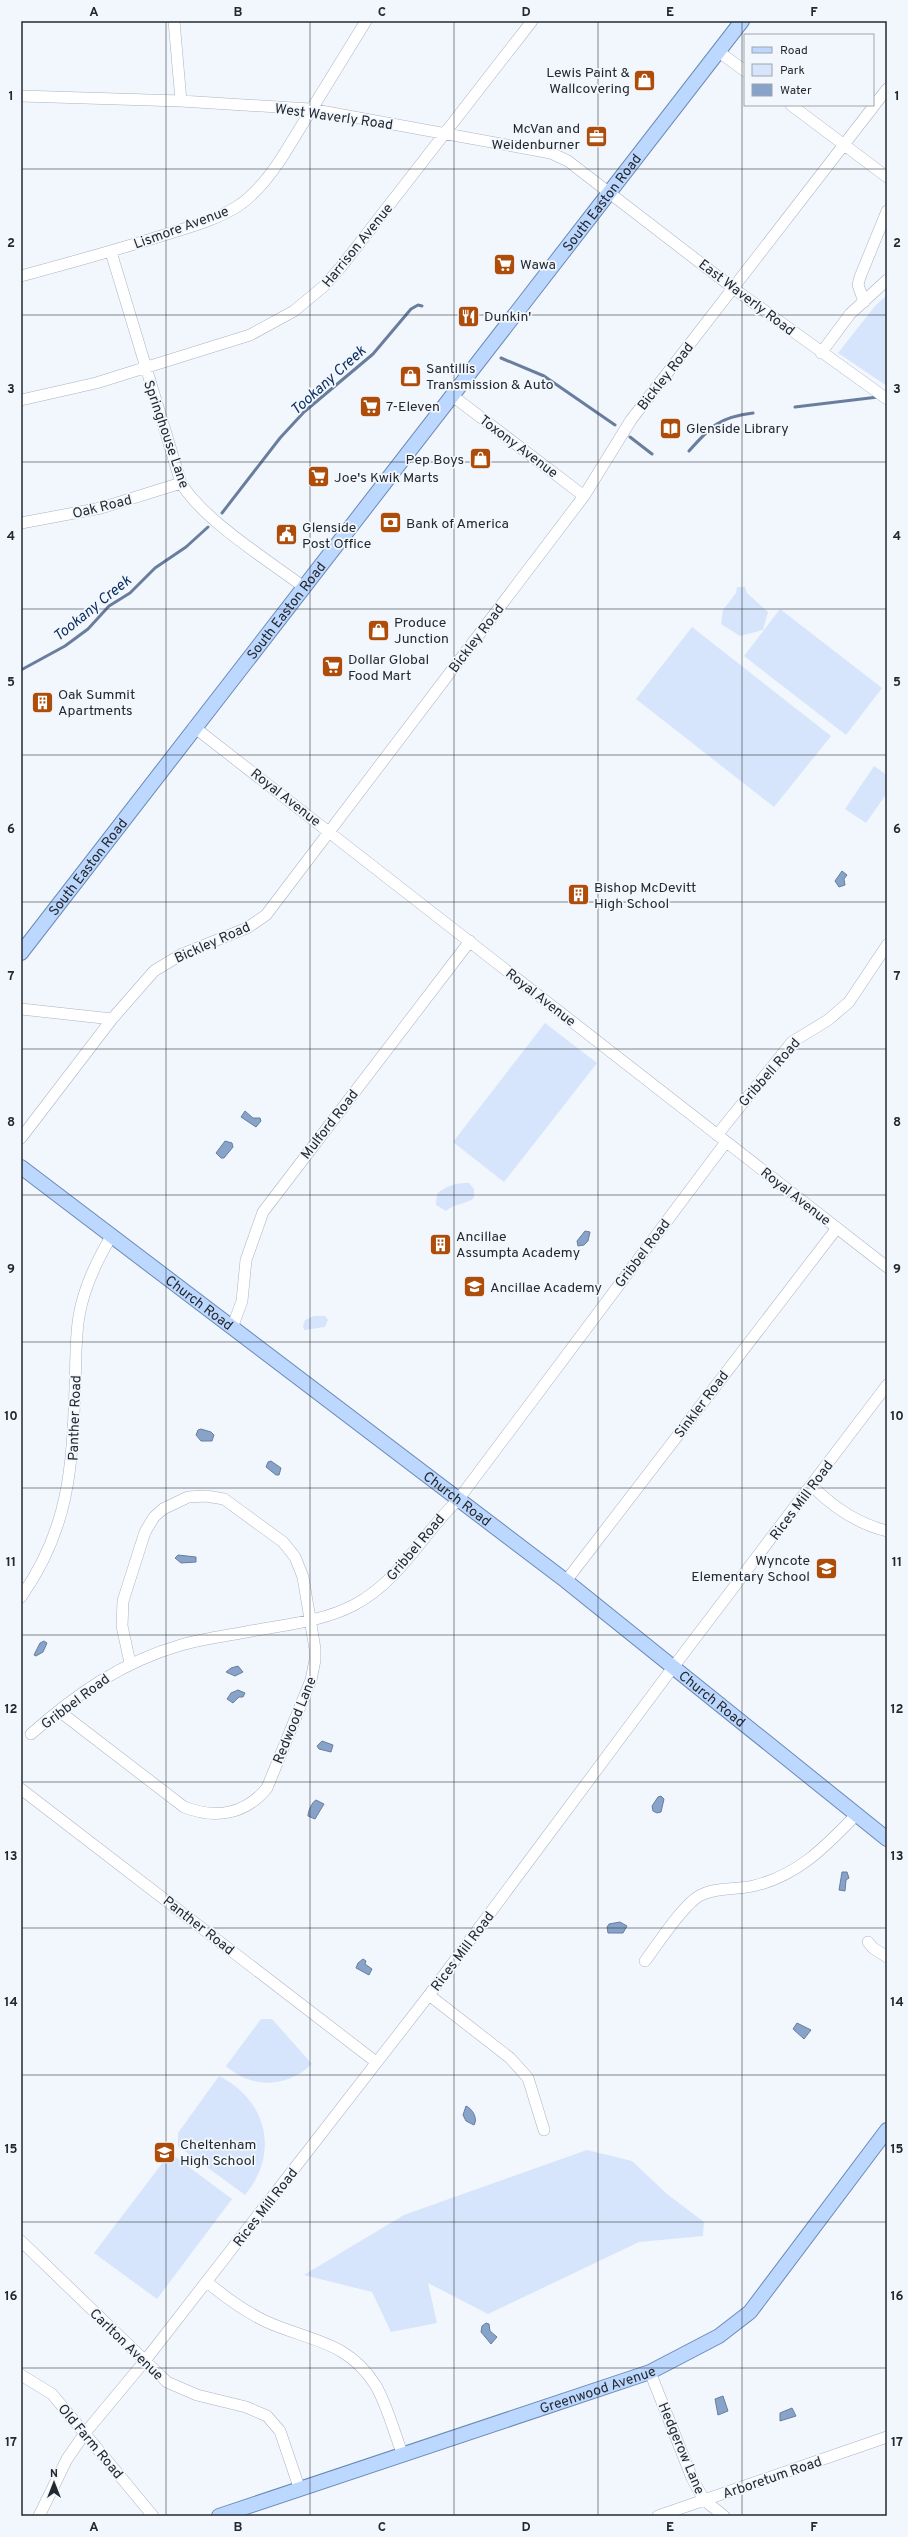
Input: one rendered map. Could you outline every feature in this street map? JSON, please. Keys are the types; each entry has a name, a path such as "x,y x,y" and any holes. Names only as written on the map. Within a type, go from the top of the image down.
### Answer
{"main road":[{"name":"South Easton Road","path":"21,953 194,727 454,397 608,193 742,21"},
{"name":"Church Road","path":"21,1166 566,1581 887,1839"},
{"name":"Greenwood Avenue","path":"219,2516 650,2372 720,2336 750,2312 887,2130"}],"street":[{"path":"174,21 181,101"},
{"name":"Lismore Avenue","path":"21,276 111,252 201,223 242,203 256,191 273,172 366,21"},
{"name":"Harrison Avenue","path":"21,400 54,394 145,369 250,335 282,319 299,307 324,286 341,267 532,21"},
{"path":"719,52 744,70"},
{"name":"Bickley Road","path":"874,106 887,89"},
{"name":"West Waverly Road","path":"21,96 181,101 310,110 446,133 551,153 568,161 608,193"},
{"path":"792,106 887,177"},
{"name":"Bickley Road","path":"21,1138 112,1019 139,987 162,966 182,954 239,932 260,920 584,496 620,435 874,106"},
{"name":"East Waverly Road","path":"608,193 821,353 883,396"},
{"path":"864,302 858,285 860,277 887,211"},
{"name":"Springhouse Lane","path":"111,252 145,369 181,483 192,500 207,515 305,588"},
{"path":"821,353 850,314 887,280"},
{"name":"Toxony Avenue","path":"454,397 584,496"},
{"name":"Oak Road","path":"21,523 101,508 181,483"},
{"name":"Royal Avenue","path":"194,727 329,830 887,1267"},
{"name":"Mulford Road","path":"232,1328 242,1301 246,1260 265,1208 470,941"},
{"name":"Gribbell Road","path":"722,1138 792,1042 828,1020 849,1002 887,945"},
{"path":"21,1009 112,1019"},
{"name":"Gribbel Road","path":"31,1734 88,1688 130,1663 182,1644 311,1619 350,1607 379,1588 401,1568 443,1514 458,1500 722,1138"},
{"name":"Sinkler Road","path":"566,1581 836,1228"},
{"name":"Panther Road","path":"21,1597 46,1557 62,1513 71,1475 77,1334 83,1299 93,1270 112,1234"},
{"name":"Rices Mill Road","path":"39,2516 67,2459 86,2433 207,2282 429,1995 673,1667 812,1486 887,1385"},
{"path":"812,1486 834,1506 854,1518 887,1532"},
{"name":"Redwood Lane","path":"59,1711 184,1807 213,1815 232,1812 256,1798 266,1788 311,1680 315,1649 303,1577 295,1557 283,1542 229,1501 206,1496 188,1497 173,1502 150,1522 142,1540 122,1608 124,1639 130,1663"},
{"name":"Panther Road","path":"21,1789 376,2062"},
{"path":"645,1961 695,1899 710,1892 766,1883 787,1874 821,1850 857,1814"},
{"path":"868,1942 876,1951 887,1957"},
{"path":"429,1995 510,2058 528,2078 544,2130"},
{"name":"Carlton Avenue","path":"21,2241 144,2362 167,2382 187,2392 246,2407 267,2416 280,2431 300,2490"},
{"path":"207,2282 230,2301 263,2320 321,2340 353,2360 376,2386 402,2455"},
{"name":"Hedgerow Lane","path":"650,2372 692,2478 704,2500 724,2516"},
{"name":"Old Farm Road","path":"21,2375 52,2394 86,2433 153,2516"},
{"name":"Arboretum Road","path":"658,2516 887,2437"}],"green space":[{"path":"887,295 887,386 838,353 875,306"},
{"path":"737,587 745,587 747,593 768,612 763,630 740,636 721,624 723,610 736,593"},
{"path":"780,609 882,688 846,735 744,656"},
{"path":"692,627 831,736 774,807 636,699"},
{"path":"874,766 887,775 887,793 866,823 845,809"},
{"path":"545,1023 597,1063 504,1182 453,1142"},
{"path":"460,1183 469,1183 474,1189 474,1198 449,1208 446,1211 436,1205 437,1194 444,1188"},
{"path":"314,1316 325,1316 328,1320 325,1327 304,1330 303,1326 305,1320"},
{"path":"261,2019 272,2019 312,2064 292,2078 269,2083 247,2079 236,2074 226,2066"},
{"path":"219,2076 235,2086 248,2099 258,2113 263,2129 265,2145 262,2162 256,2179 245,2195 178,2146 178,2133"},
{"path":"587,2150 632,2161 667,2194 704,2222 703,2236 639,2242 488,2314 428,2283 437,2323 391,2332 372,2292 304,2275 404,2215"},
{"path":"170,2153 232,2199 157,2299 94,2253"}],"water":[{"path":"842,871 847,875 844,879 845,885 839,887 835,881"},
{"path":"245,1111 253,1118 260,1118 261,1121 256,1127 241,1117"},
{"path":"225,1141 232,1143 233,1147 224,1158 221,1158 216,1153"},
{"path":"585,1231 590,1232 588,1241 584,1245 578,1246 577,1241"},
{"path":"201,1429 211,1432 214,1435 212,1441 201,1441 196,1435 198,1430"},
{"path":"271,1461 281,1468 279,1475 276,1475 266,1467 268,1462"},
{"path":"178,1555 196,1557 196,1562 181,1563 175,1558"},
{"path":"44,1641 47,1643 43,1652 36,1656 34,1655 40,1643"},
{"path":"238,1666 243,1672 235,1676 226,1672 231,1668"},
{"path":"238,1690 245,1693 243,1697 239,1697 233,1703 227,1699 231,1693"},
{"path":"322,1741 333,1745 331,1752 319,1749 317,1746"},
{"path":"661,1796 664,1799 661,1812 657,1813 653,1811 652,1806 658,1797"},
{"path":"316,1800 324,1804 315,1819 308,1816 310,1807"},
{"path":"842,1872 847,1872 849,1878 846,1880 845,1891 839,1890"},
{"path":"620,1922 627,1926 623,1933 608,1933 607,1927 609,1924"},
{"path":"363,1959 366,1961 365,1964 372,1969 369,1975 356,1968 358,1963"},
{"path":"797,2023 811,2030 804,2039 793,2029"},
{"path":"466,2106 471,2109 474,2114 474,2125 466,2121 463,2115"},
{"path":"486,2323 489,2324 490,2331 497,2337 491,2344 481,2332 482,2326"},
{"path":"723,2396 728,2411 718,2415 715,2399"},
{"path":"792,2408 796,2416 780,2421 780,2413"}],"waterway":[{"name":"Tookany Creek","path":"222,513 280,438 304,412 373,354 411,309 418,305 422,306"},
{"name":"Tookany Creek","path":"501,358 544,376 615,425"},
{"name":"Tookany Creek","path":"795,407 878,397"},
{"name":"Tookany Creek","path":"689,451 710,429 717,424 732,417 753,413"},
{"name":"Tookany Creek","path":"630,437 652,454"},
{"name":"Tookany Creek","path":"21,670 65,646 88,629 109,606 130,593 155,568 186,547 208,527"}],"place":[{"name":"Lewis Paint & Wallcovering","path":"645,80"},
{"name":"McVan and Weidenburner","path":"596,136"},
{"name":"Wawa","path":"505,264"},
{"name":"Dunkin'","path":"469,316"},
{"name":"Santillis Transmission & Auto","path":"410,376"},
{"name":"7-Eleven","path":"371,406"},
{"name":"Glenside Library","path":"671,428"},
{"name":"Pep Boys","path":"480,459"},
{"name":"Joe's Kwik Marts","path":"319,477"},
{"name":"Bank of America","path":"390,523"},
{"name":"Glenside Post Office","path":"286,535"},
{"name":"Produce Junction","path":"379,630"},
{"name":"Dollar Global Food Mart","path":"333,667"},
{"name":"Oak Summit Apartments","path":"42,702"},
{"name":"Bishop McDevitt High School","path":"578,895"},
{"name":"Ancillae Assumpta Academy","path":"440,1244"},
{"name":"Ancillae Academy","path":"475,1287"},
{"name":"Wyncote Elementary School","path":"826,1568"},
{"name":"Cheltenham High School","path":"164,2152"}]}
